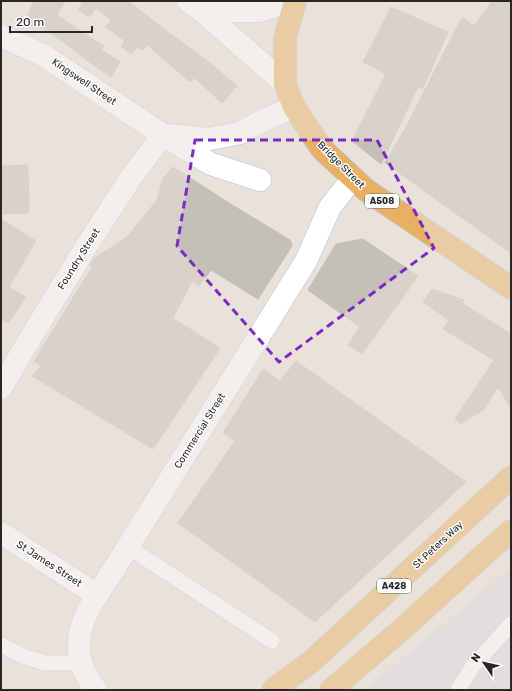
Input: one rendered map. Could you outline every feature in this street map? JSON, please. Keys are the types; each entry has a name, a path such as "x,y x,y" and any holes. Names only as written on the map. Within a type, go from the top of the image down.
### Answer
{"highway":[{"name":"A508","path":"285,84 285,39 295,1"},
{"name":"Bridge Street","path":"285,84 294,107 322,149 366,190 511,288"},
{"name":"St Peters Way","path":"273,690 312,661 511,477"},
{"path":"332,690 511,531"},
{"path":"488,551 511,538"}],"street":[{"name":"Bridge Street","path":"195,6 259,11 291,1"},
{"name":"Bridge Street","path":"195,6 285,84"},
{"name":"Kingswell Street","path":"1,36 43,55 163,135 211,164 260,180"},
{"name":"Kingswell Street","path":"163,135 210,139 240,133 264,120 294,107"},
{"name":"Foundry Street","path":"1,388 24,347 86,247 130,179 163,135"},
{"name":"Commercial Street","path":"96,690 81,664 79,651 81,627 86,614 306,261 330,207 353,178"},
{"name":"St James Street","path":"1,533 97,595"}],"lane":[{"path":"128,547 272,642"},
{"path":"458,690 473,666 511,624"},
{"path":"1,644 25,657 46,663 81,664"}],"highlighted area":[{"path":"195,140 377,140 434,248 279,362 177,246"}],"shaded area":[{"path":"511,567 511,690 365,690 447,621"}],"building":[{"path":"33,1 65,1 57,15"},
{"path":"34,1 57,15 48,32 25,21"},
{"path":"79,1 102,1 89,17 79,10 82,3"},
{"path":"102,1 119,1 106,16 96,8"},
{"path":"119,1 128,1 145,14 125,41 106,27 111,20 106,16"},
{"path":"492,1 511,1 511,253 385,163 406,127 462,17 474,26"},
{"path":"391,7 448,32 423,88 418,87 381,164 352,141 386,74 363,62"},
{"path":"145,14 168,32 155,52 148,45 143,50 138,47 131,54 121,46"},
{"path":"57,15 79,30 66,44 48,32"},
{"path":"79,30 104,46 92,64 66,44"},
{"path":"168,32 210,63 190,82 155,52"},
{"path":"102,50 120,62 111,77 92,64"},
{"path":"210,63 237,86 222,103 195,78"},
{"path":"28,165 29,213 3,214 2,166"},
{"path":"173,167 229,203 184,276 192,281 173,318 87,263 126,238 157,200 163,178"},
{"path":"229,203 290,240 292,246 258,299 211,270 199,286 184,276"},
{"path":"1,219 36,241 9,287 26,297 9,323 1,319"},
{"path":"363,239 418,276 362,354 348,345 360,327 308,290 336,244"},
{"path":"92,267 220,348 153,449 32,376 41,366 34,361"},
{"path":"432,289 464,300 462,303 511,334 510,407 498,387 483,410 460,424 455,419 494,360 443,329 449,320 423,302"},
{"path":"296,361 466,482 315,622 178,523 235,441 223,433 263,369 280,381"}]}
